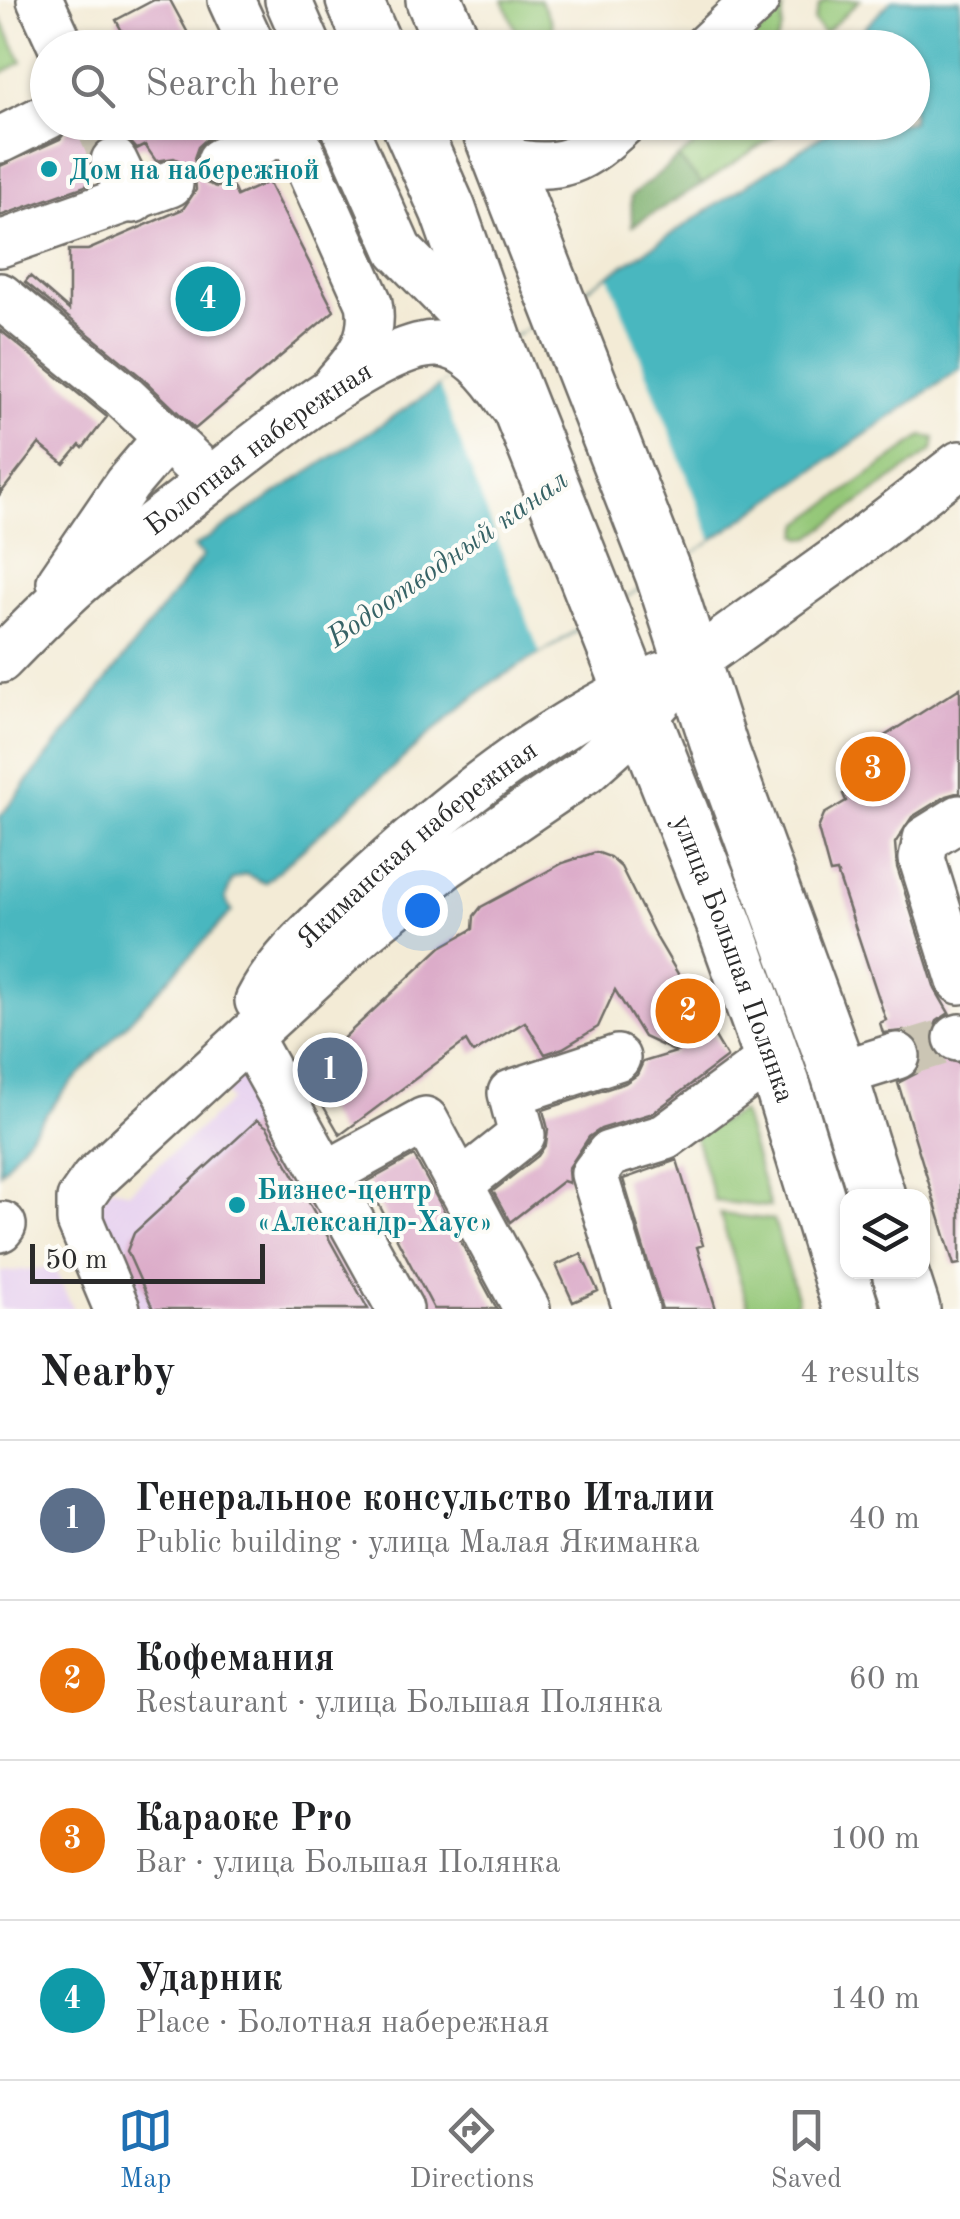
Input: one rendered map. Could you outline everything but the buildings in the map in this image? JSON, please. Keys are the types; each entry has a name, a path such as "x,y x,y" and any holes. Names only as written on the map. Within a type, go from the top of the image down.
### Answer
{"main road":[{"path":"354,0 367,30"},
{"path":"434,0 447,30"},
{"name":"улица Большая Полянка","path":"416,140 448,210 486,356 526,426 726,928 773,1058 851,1309"},
{"path":"495,141 663,573 691,664 839,1074 875,1189"},
{"path":"902,1279 912,1309"}],"street":[{"path":"40,0 54,30"},
{"path":"231,0 245,30"},
{"path":"288,0 301,30"},
{"path":"724,30 756,0"},
{"path":"0,140 30,125"},
{"path":"220,161 260,140"},
{"path":"296,140 369,303 371,330 366,347"},
{"path":"329,392 366,347 392,323 406,279 399,250 350,140"},
{"path":"495,141 528,166 555,164 590,154 605,140"},
{"path":"0,244 139,182"},
{"path":"399,250 486,356"},
{"path":"0,296 122,396 211,480"},
{"name":"Болотная набережная","path":"13,647 86,576 329,392 382,362 432,344 486,356"},
{"path":"13,647 127,484 167,437"},
{"name":"Якиманская набережная","path":"117,1309 82,1229 78,1210 84,1190 248,1037 258,1001 272,976 314,930 422,829 477,784 636,705 955,480"},
{"path":"956,956 922,858 926,839 960,818"},
{"path":"248,1037 400,1309"},
{"path":"839,1074 897,1056"},
{"path":"459,1184 522,1134 511,1094 617,1058"},
{"path":"636,1309 594,1174 609,1154 665,1136 773,1058"},
{"path":"325,1174 424,1120 527,1309"}],"shaded area":[{"name":"Бизнес-центр «Александр-Хаус»","path":"235,1077 249,1080 384,1309 136,1309 101,1230 101,1199 112,1187 129,1192 231,1100 221,1089"},
{"path":"54,1267 73,1309 0,1309 0,1272"}],"green space":[{"path":"503,0 540,0 553,30 516,30"},
{"path":"827,0 860,0 828,30 821,30 814,21 819,5"},
{"path":"783,10 782,30 761,30"},
{"path":"0,17 22,62 0,74"},
{"path":"701,140 768,140 702,184 678,158"},
{"path":"678,158 702,184 632,226 631,196"},
{"path":"923,436 935,438 933,450 811,537 798,535 801,523"},
{"path":"742,1112 770,1207 715,1201 694,1134"},
{"path":"720,1214 774,1220 798,1301 788,1309 749,1309"}],"water":[{"name":"Водоотводный канал","path":"892,0 960,0 960,369 746,517 491,683 265,883 245,874 232,880 225,899 232,911 65,1090 0,1173 0,817 203,556 194,547 815,140 930,140 930,30 863,30"}],"pier":[{"path":"609,276 712,540 540,653 439,386"}],"tunnel":[{"path":"105,140 114,161"},
{"path":"897,1056 957,1038"}],"place":[{"name":"Дом на набережной","path":"49,169"},
{"name":"Ударник","path":"208,299"},
{"name":"Караоке Pro","path":"873,769"},
{"name":"Кофемания","path":"688,1011"},
{"name":"Генеральное консульство Италии","path":"330,1070"},
{"name":"Бизнес-центр «Александр-Хаус»","path":"237,1205"}]}
